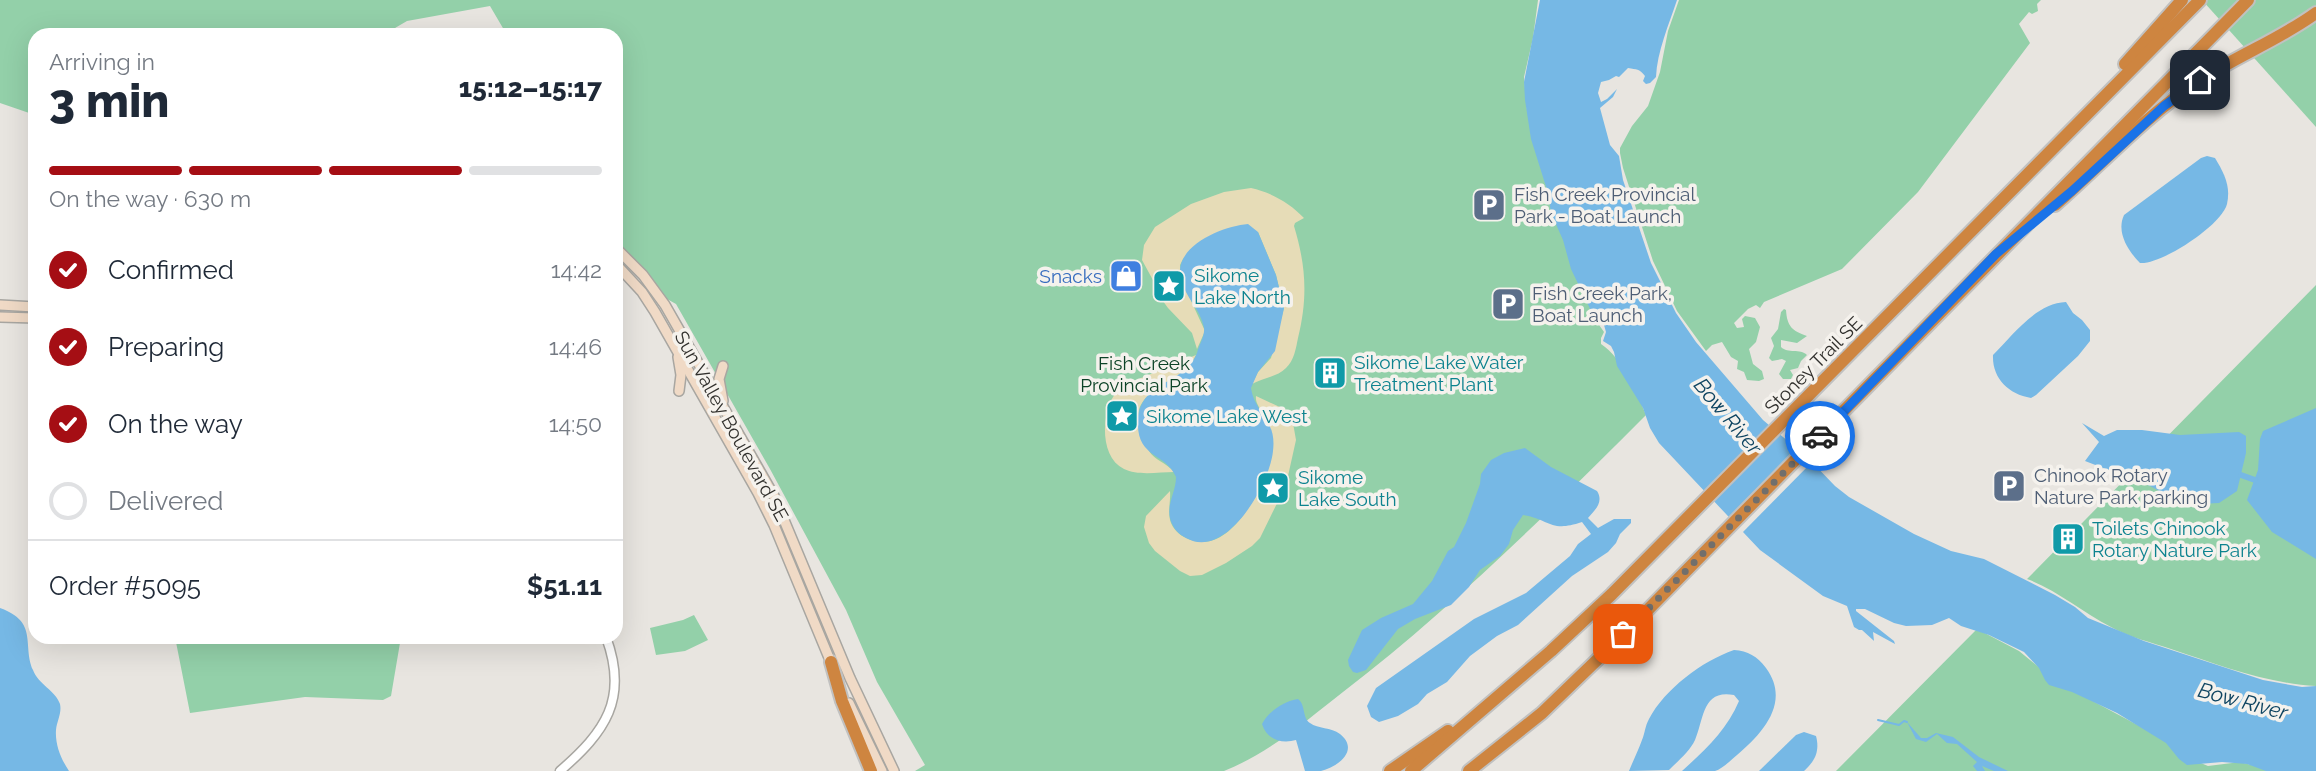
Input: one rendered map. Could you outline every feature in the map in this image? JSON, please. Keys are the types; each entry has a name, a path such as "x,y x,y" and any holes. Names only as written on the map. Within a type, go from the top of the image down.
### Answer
{"highway":[{"path":"2079,121 2115,74 2182,0"},
{"name":"Stoney Trail SE","path":"1411,771 1514,684 1612,594 2200,0"},
{"path":"1479,771 1700,558 1827,430 1936,314 2246,3"},
{"path":"1996,254 2072,191 2148,119 2183,91 2316,13"},
{"path":"831,662 842,701 871,771"},
{"path":"1390,771 1514,684"},
{"path":"1469,771 1542,713"}],"main road":[{"name":"Sun Valley Boulevard SE","path":"623,255 643,275 665,305 774,496 846,670 894,771"},
{"name":"Sun Valley Boulevard SE","path":"623,272 642,292 766,508 831,662 882,771"},
{"path":"0,305 28,307"},
{"path":"0,317 28,318"},
{"path":"674,346 681,375 679,391"},
{"path":"723,366 719,381 726,413"}],"street":[{"path":"560,771 592,742 607,718 615,690 615,667 608,644"}],"green space":[{"name":"Fish Creek Provincial Park","path":"0,0 1538,0 1524,77 1527,110 1597,322 1604,332 1601,344 1622,366 1646,415 1536,523 1423,627 1301,725 1241,764 1224,771 915,771 925,765 877,682 846,610 770,469 676,304 667,299 647,272 623,248 623,28 503,28 490,6 407,21 395,28 28,28 28,113 0,103"},
{"path":"1679,0 2041,0 2037,4 2038,11 2032,14 2029,12 2019,24 2030,43 1918,192 1842,269 1764,302 1760,308 1756,305 1748,309 1734,323 1737,328 1744,327 1742,319 1745,316 1755,318 1760,327 1756,342 1749,349 1753,364 1762,371 1764,379 1759,381 1747,380 1744,372 1737,369 1738,361 1731,357 1722,342 1712,345 1706,351 1677,311 1653,261 1623,168 1620,148 1632,126 1648,106"},
{"path":"2202,0 2316,0 2316,127"},
{"path":"2316,285 2316,686 2242,672 2133,637 2027,579"},
{"path":"1784,309 1791,327 1807,336 1797,343 1781,340 1781,347 1784,349 1807,355 1798,368 1790,370 1793,375 1791,379 1783,379 1779,374 1786,361 1772,361 1769,358 1774,346 1771,338 1778,329"},
{"path":"694,615 708,640 685,651 656,655 650,628"},
{"path":"1977,629 2019,651 2057,682 2162,738 2191,759 2208,766 2240,762 2274,771 1836,771"},
{"path":"176,644 400,644 391,696 383,700 305,697 190,713"}],"sand":[{"name":"Sikome Lake North","path":"1251,188 1279,199 1304,218 1294,226 1303,268 1304,295 1294,354 1289,365 1282,371 1252,384 1258,372 1271,358 1284,308 1276,275 1258,232 1201,241 1183,259 1180,265 1181,279 1205,331 1197,349 1192,333 1155,290 1154,282 1142,260 1144,245 1155,227 1191,204 1224,192"},
{"name":"Sikome Lake West","path":"1196,355 1187,368 1143,402 1138,414 1140,429 1149,451 1174,472 1142,473 1124,469 1109,453 1106,442 1106,416 1115,394 1122,386"},
{"name":"Sikome Lake South","path":"1256,396 1282,408 1293,423 1296,440 1286,485 1260,538 1252,546 1202,575 1190,576 1155,551 1149,543 1144,527 1146,516 1170,491 1171,523 1177,532 1191,540 1211,541 1236,524 1260,491 1267,475 1264,420"}],"water":[{"name":"Bow River","path":"1540,0 1677,0 1661,48 1656,77 1646,84 1643,81 1645,76 1641,72 1628,68 1619,77 1601,82 1598,93 1601,102 1617,89 1613,97 1600,108 1610,145 1619,156 1623,180 1651,263 1676,313 1696,342 1763,420 1849,497 1914,534 1951,551 1984,559 2055,595 2088,618 2144,641 2263,680 2302,687 2316,686 2316,771 2266,771 2247,764 2222,762 2187,765 2166,743 2117,713 2072,692 2049,685 2039,668 2024,652 1989,635 1961,626 1949,618 1932,625 1906,626 1865,609 1856,609 1895,644 1873,632 1874,641 1862,630 1854,627 1847,606 1823,596 1760,550 1659,443 1643,408 1617,366 1611,346 1603,341 1606,332 1604,325 1594,317 1571,269 1563,240 1551,213 1548,193 1531,139 1525,100 1524,82"},
{"path":"2207,156 2215,158 2226,180 2228,197 2223,213 2190,242 2162,258 2140,263 2124,241 2121,228 2124,215"},
{"path":"1248,224 1258,232 1276,275 1284,308 1275,351 1258,372 1251,388 1253,397 1272,431 1273,451 1264,481 1244,515 1231,529 1216,539 1201,542 1186,538 1172,524 1170,507 1176,477 1166,463 1142,443 1138,423 1140,409 1153,391 1191,364 1203,337 1202,321 1181,279 1180,268 1184,257 1201,240 1225,229"},
{"path":"2066,302 2090,330 2090,341 2078,356 2036,395 2031,398 2015,393 1999,378 1995,371 1993,355 2035,314 2055,304"},
{"path":"2316,408 2316,559 2272,532 2247,500 2258,470 2263,431"},
{"path":"2082,423 2104,436 2117,430 2180,435 2239,432 2246,436 2246,453 2237,491 2219,503 2199,504 2176,500 2150,486 2085,461 2099,442"},
{"path":"1525,448 1551,467 1597,491 1599,502 1588,518 1598,528 1614,519 1631,519 1631,523 1608,552 1572,576 1518,625 1497,636 1470,656 1447,682 1398,716 1379,722 1371,717 1367,706 1376,688 1474,619 1526,593 1570,556 1578,544 1591,534 1582,522 1556,526 1523,515 1500,556 1480,570 1469,587 1451,605 1398,629 1366,670 1353,672 1348,660 1362,630 1413,604 1432,581 1466,523 1481,474 1491,460 1504,453"},
{"path":"0,608 20,620 25,627 33,670 58,699 60,714 56,741 69,771 0,771"},
{"path":"1734,650 1756,657 1773,681 1775,705 1771,716 1756,737 1718,770 1682,771 1715,739 1734,711 1739,701 1734,695 1724,694 1710,701 1693,744 1669,770 1629,771 1648,722 1665,697 1697,669"},
{"path":"1298,699 1310,723 1336,732 1346,740 1348,746 1344,757 1328,769 1305,771 1296,740 1276,740 1264,729 1262,724 1277,707"},
{"path":"1907,722 1921,738 1936,733 1953,737 1979,757 2008,771 1994,771 1982,766 1985,771 1977,771 1973,766 1977,762 1957,744 1947,743 1937,734 1926,742 1916,739"},
{"path":"1804,732 1816,736 1817,751 1804,771 1759,771 1796,735"}],"pier":[{"path":"1799,445 1815,459 1741,534 1727,519"}],"waterway":[{"path":"2241,475 2255,480"},
{"path":"1878,720 1899,725 1907,722"}],"way so far":[{"path":"1623,634 1820,436"}],"place":[{"name":"Fish Creek Provincial Park - Boat Launch","path":"1489,205"},
{"name":"Snacks","path":"1126,276"},
{"name":"Sikome Lake North","path":"1169,286"},
{"name":"Fish Creek Park, Boat Launch","path":"1508,304"},
{"name":"Sikome Lake Water Treatment Plant","path":"1330,373"},
{"name":"Sikome Lake West","path":"1122,416"},
{"name":"Chinook Rotary Nature Park parking","path":"2009,486"},
{"name":"Sikome Lake South","path":"1273,488"},
{"name":"Toilets Chinook Rotary Nature Park","path":"2068,539"}],"route":[{"path":"1820,436 1996,254 2072,191 2148,119 2200,80"}]}
